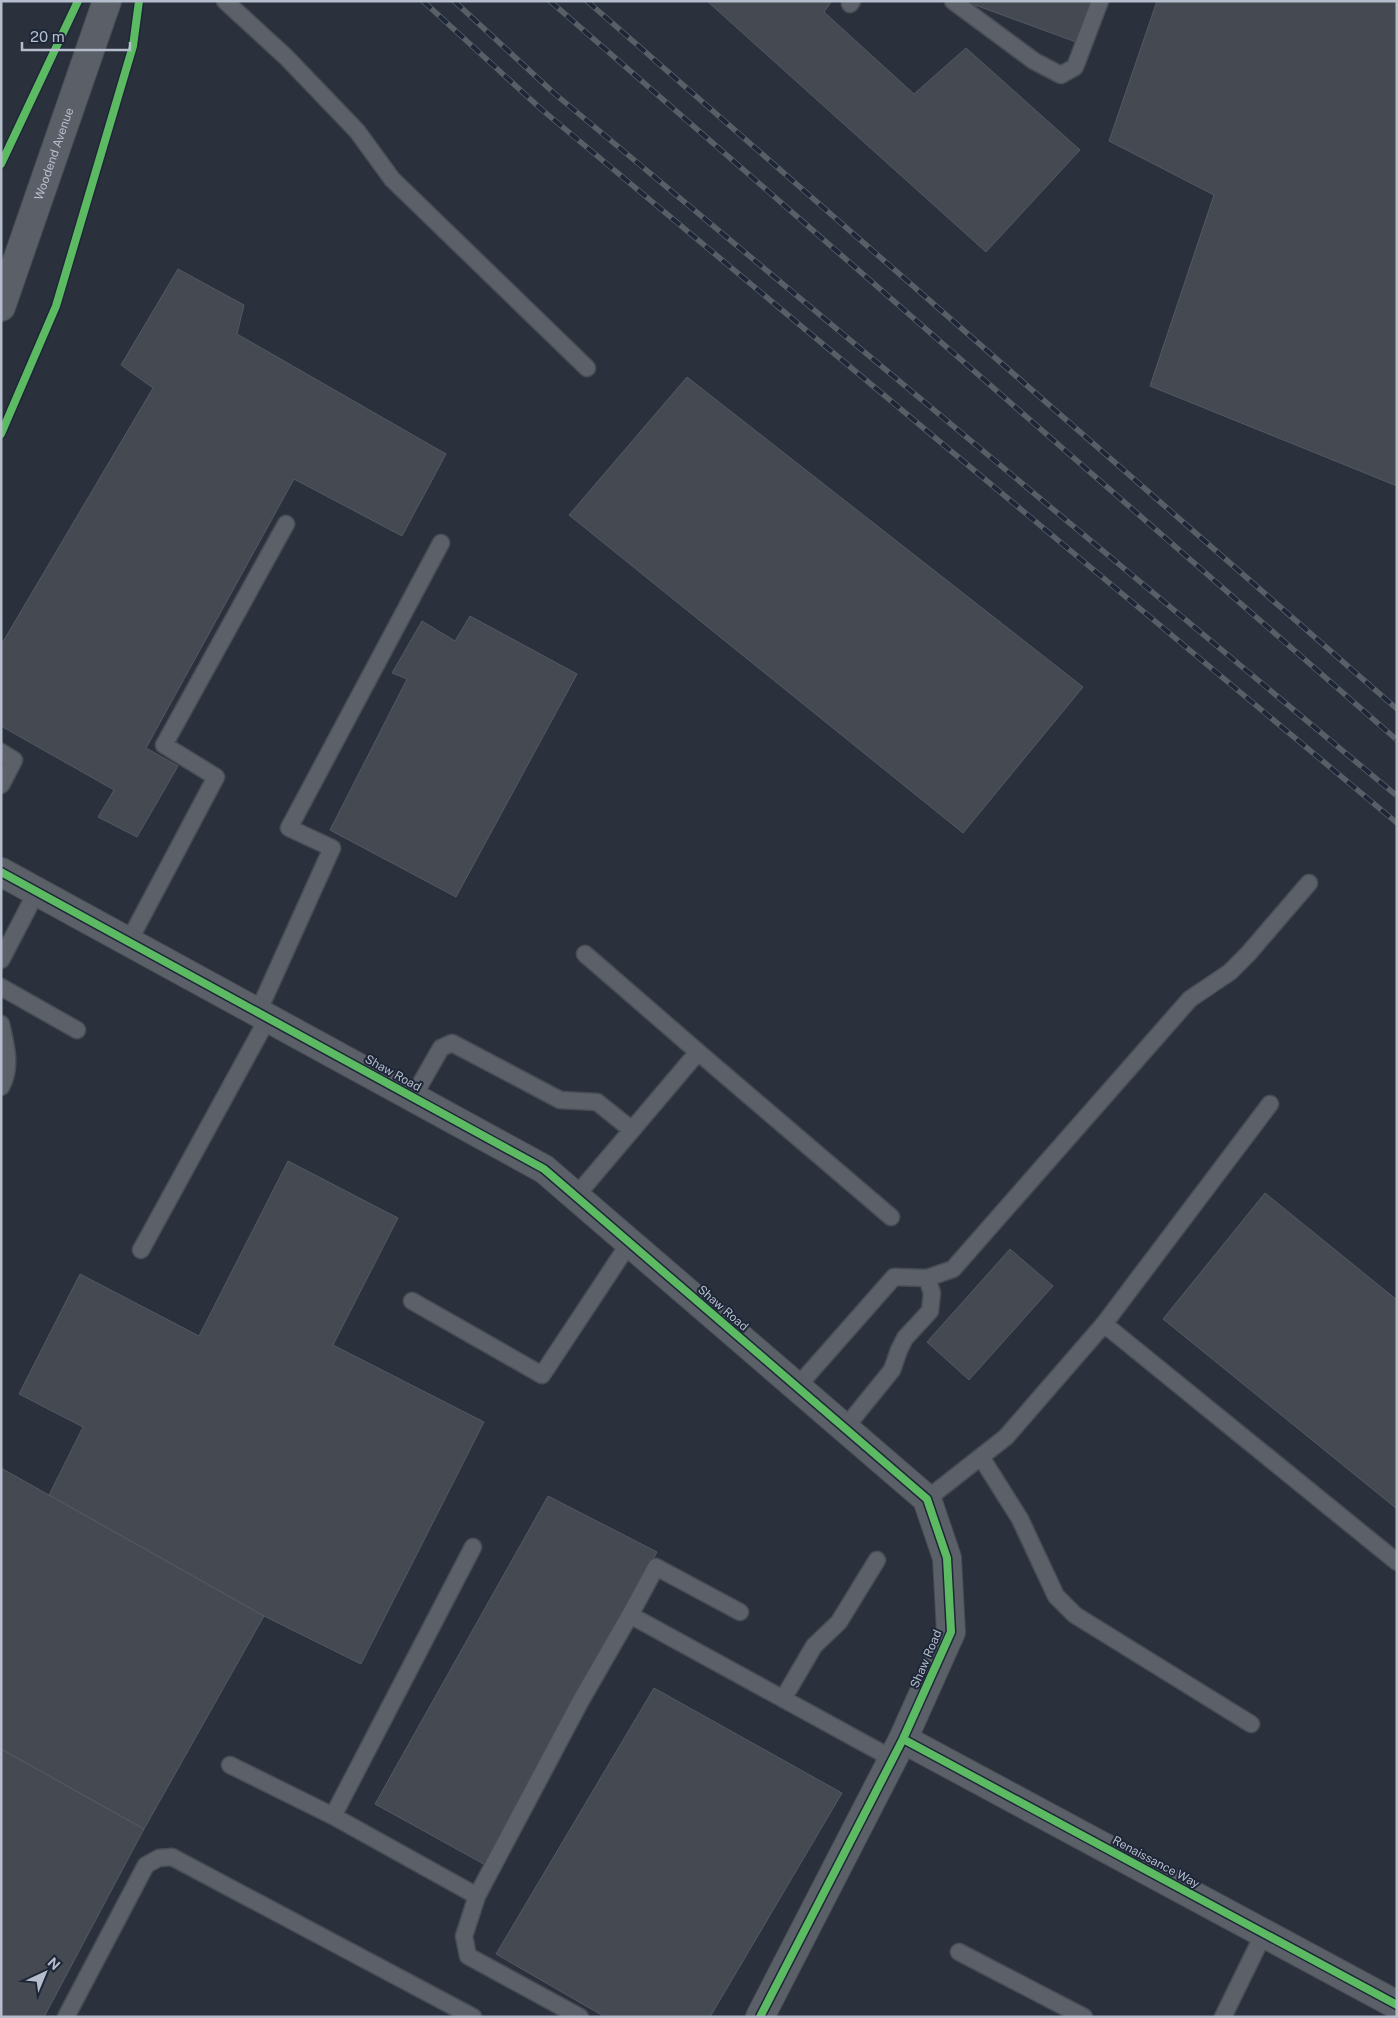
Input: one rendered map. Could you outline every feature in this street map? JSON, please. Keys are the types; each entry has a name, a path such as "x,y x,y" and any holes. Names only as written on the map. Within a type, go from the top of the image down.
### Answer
{"street":[{"name":"Woodend Avenue","path":"1,307 107,1"},
{"name":"Shaw Road","path":"1,872 544,1169 927,1498 947,1558 951,1632 898,1749 760,2017"},
{"name":"Renaissance Way","path":"898,1749 1264,1933 1397,2005"}],"lane":[{"path":"226,1 286,58 357,131 392,179 588,368"},
{"path":"953,1 1034,61 1061,75 1075,67 1100,1"},
{"path":"129,941 216,777 164,746 286,524"},
{"path":"141,1250 263,1015 332,848 289,828 441,544"},
{"path":"1,752 14,760 1,785"},
{"path":"797,1387 894,1277 927,1278 952,1269 1190,999 1230,972 1248,954 1309,883"},
{"path":"1,960 37,891"},
{"path":"586,954 891,1216"},
{"path":"1,987 77,1030"},
{"path":"1,1024 8,1056 6,1079 1,1087"},
{"path":"414,1097 441,1048 452,1043 560,1100 597,1102 632,1130"},
{"path":"576,1196 698,1052"},
{"path":"927,1498 1006,1437 1104,1324 1270,1104"},
{"path":"412,1301 542,1375 630,1242"},
{"path":"844,1428 892,1370 898,1350 905,1338 930,1311 932,1293 927,1278"},
{"path":"1104,1324 1397,1562"},
{"path":"981,1457 1020,1519 1056,1596 1075,1615 1251,1724"},
{"path":"333,1816 474,1547"},
{"path":"783,1699 814,1646 839,1622 877,1560"},
{"path":"580,2017 468,1956 464,1936 477,1896 580,1702 656,1567 740,1612"},
{"path":"630,1615 783,1699 898,1749"},
{"path":"230,1765 333,1816 477,1896"},
{"path":"66,2017 146,1865 159,1858 172,1857 473,2017"},
{"path":"1223,2017 1264,1933"},
{"path":"959,1952 1084,2017"}],"building":[{"path":"707,1 832,1 824,12 914,94 966,48 1080,150 986,252"},
{"path":"964,1 1091,1 1076,42"},
{"path":"1157,1 1397,1 1397,486 1150,386 1214,195 1109,141"},
{"path":"178,269 244,305 237,334 446,454 402,536 294,479 146,748 178,766 137,837 98,817 114,790 1,726 1,645 153,388 121,365"},
{"path":"687,377 1083,687 963,833 569,515"},
{"path":"470,616 577,674 456,897 330,830 407,679 392,673 422,621 455,641"},
{"path":"288,1161 398,1218 333,1345 484,1422 361,1664 264,1616 49,1495 83,1427 19,1394 80,1274 199,1336"},
{"path":"1265,1193 1397,1300 1397,1509 1163,1319"},
{"path":"1010,1249 1053,1286 969,1380 927,1342"},
{"path":"1,1468 264,1616 144,1829 1,1749"},
{"path":"548,1496 657,1552 489,1867 375,1804"},
{"path":"654,1688 842,1793 710,2017 605,2017 496,1954"},
{"path":"1,1749 144,1829 44,2017 1,2017"}],"railway":[{"path":"423,1 541,109 1397,823"},
{"path":"454,1 555,94 1397,796"},
{"path":"550,1 1397,740"},
{"path":"587,1 1397,709"}],"cycle path":[{"path":"1,164 78,1"},
{"path":"1,434 56,306 133,46 139,1"},
{"path":"1,872 544,1169 927,1499 947,1558 951,1632 903,1739 760,2017"},
{"path":"903,1739 1397,2005"}]}
